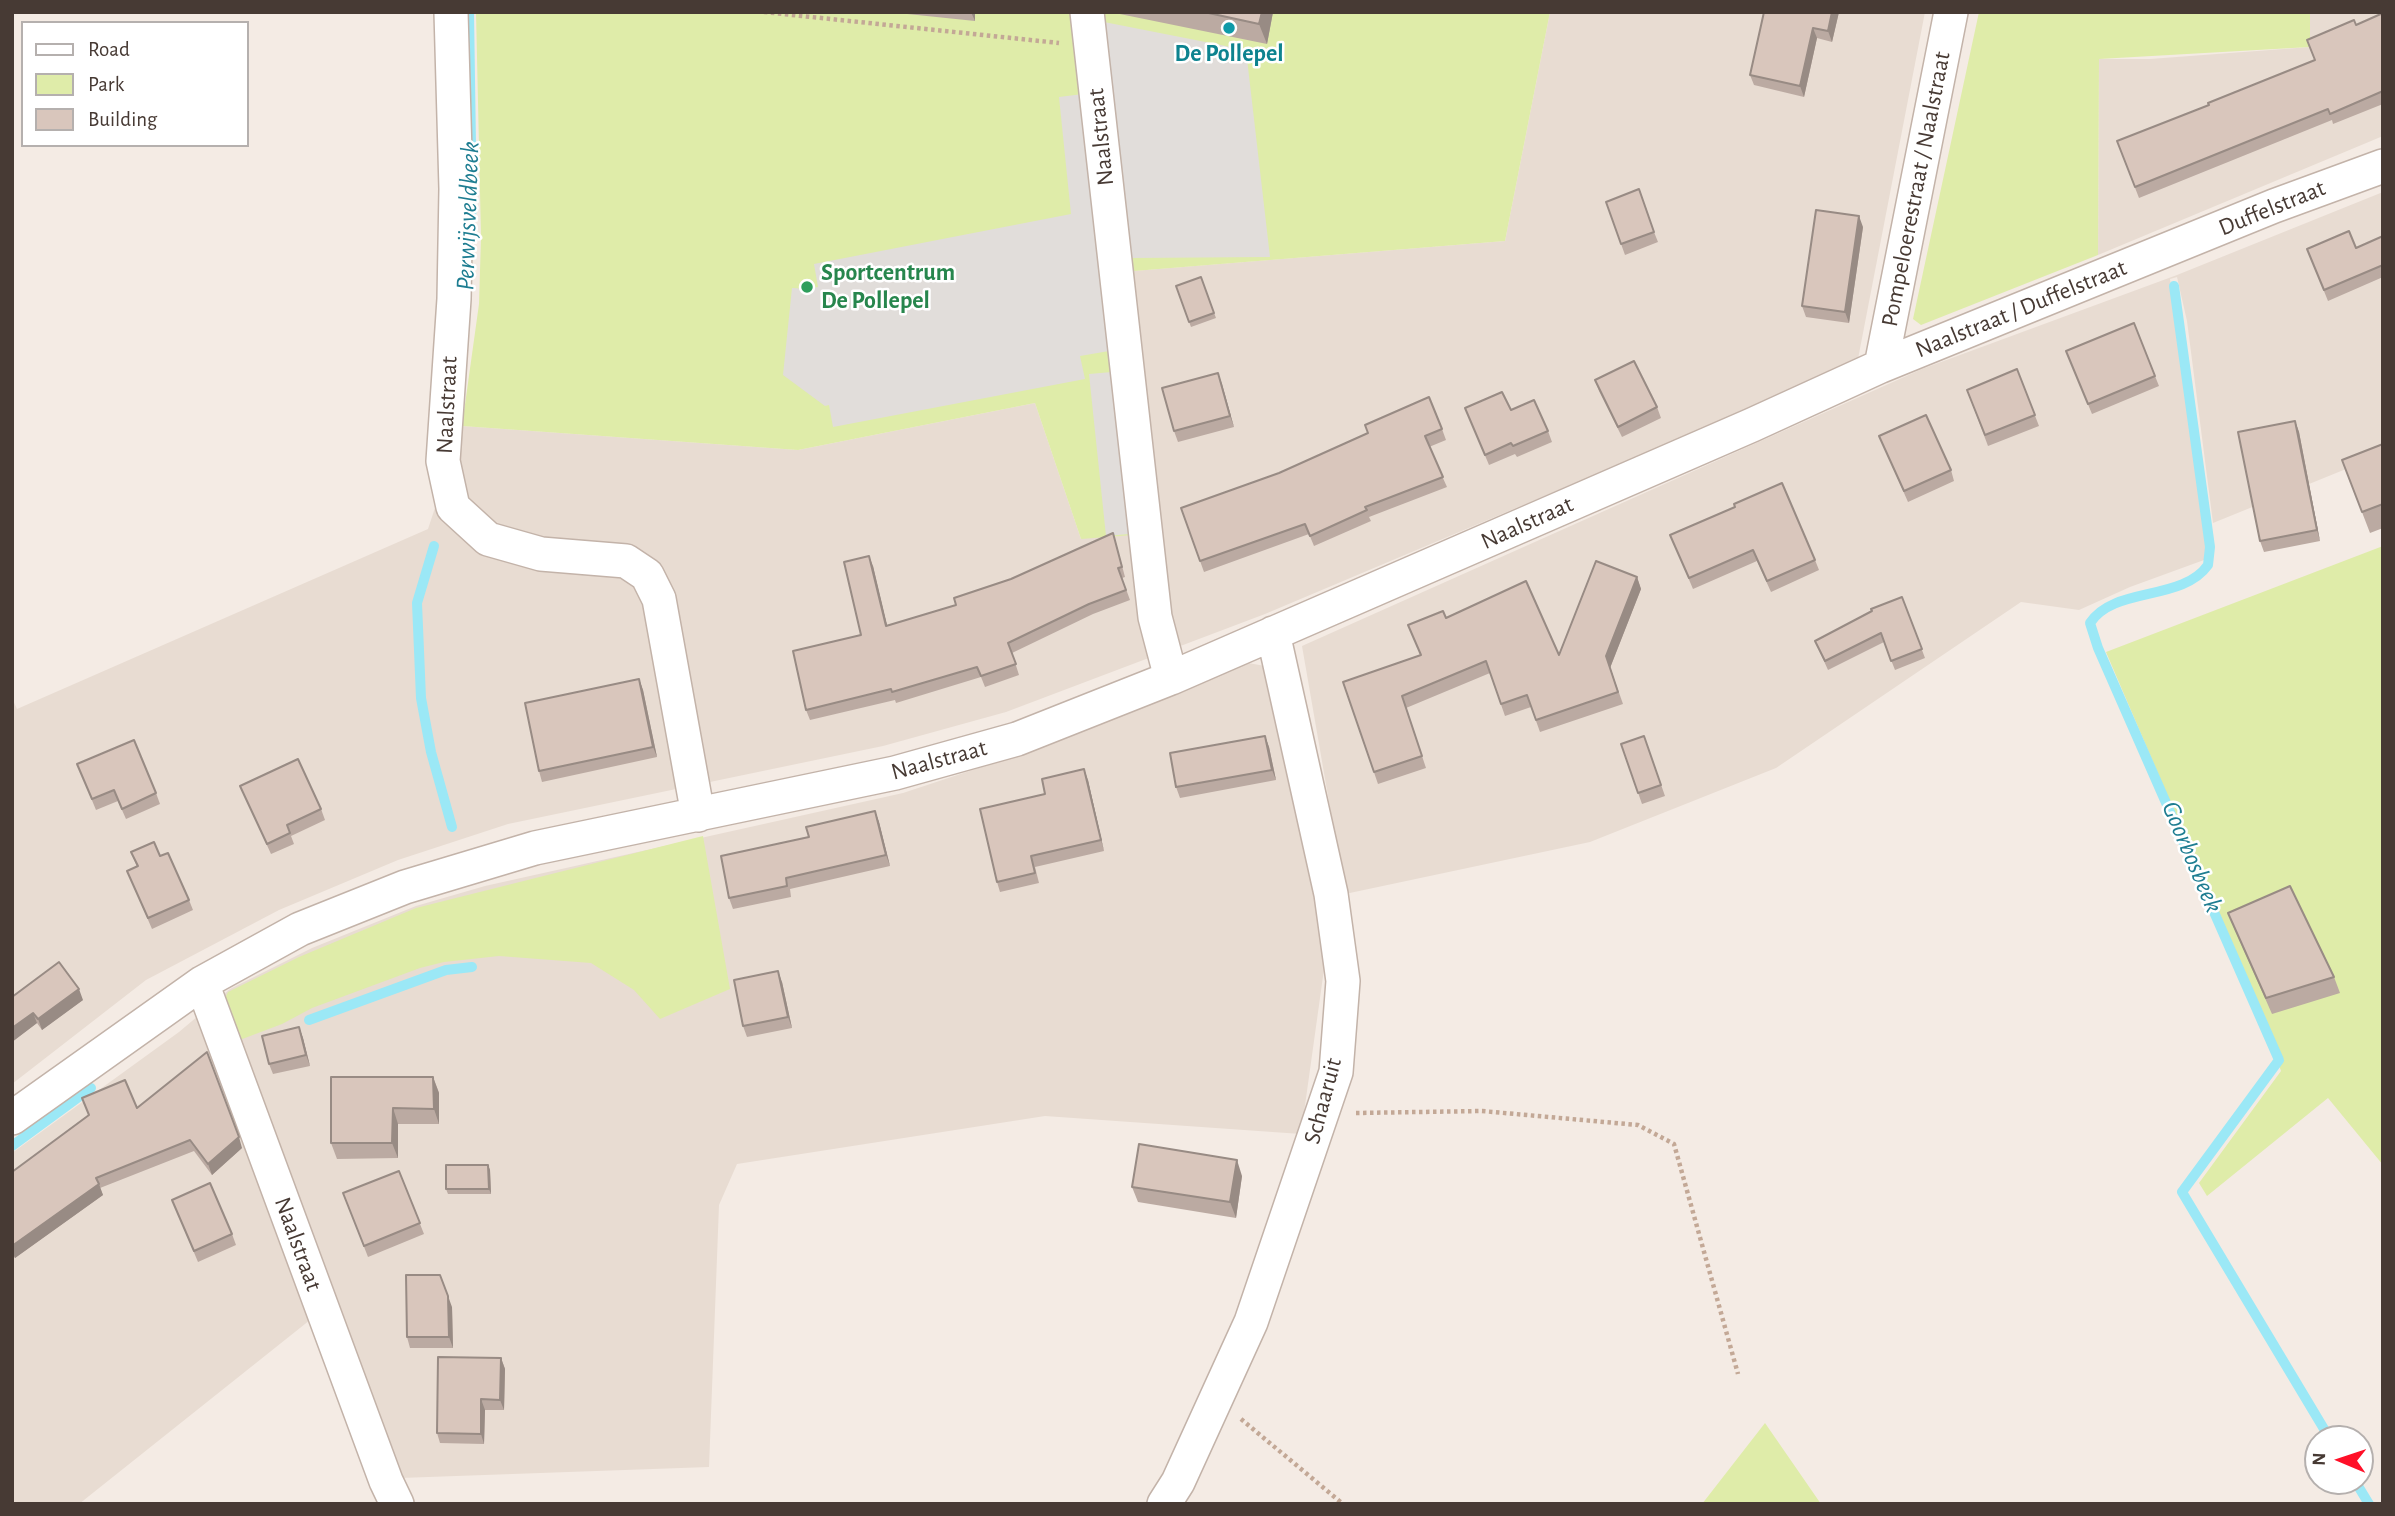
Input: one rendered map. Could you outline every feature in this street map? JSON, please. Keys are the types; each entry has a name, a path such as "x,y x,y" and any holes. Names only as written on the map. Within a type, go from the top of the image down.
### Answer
{"street":[{"name":"Naalstraat","path":"451,12 456,189 454,299 443,461 453,507 488,539 541,554 625,561 647,575 659,599 698,815"},
{"name":"Naalstraat","path":"1087,12 1155,617 1171,678"},
{"name":"Pompeloerestraat / Naalstraat","path":"1881,366 1951,12"},
{"name":"Duffelstraat","path":"2161,253 2274,206 2383,166"},
{"name":"Naalstraat / Duffelstraat","path":"1881,366 2161,253"},
{"name":"Naalstraat","path":"12,1118 202,983 300,929 405,887 534,848 895,773 1017,739 1171,678 1752,425 1881,366"},
{"name":"Schaaruit","path":"1164,1504 1178,1482 1251,1322 1336,1072 1343,981 1331,894 1273,633"},
{"name":"Naalstraat","path":"202,983 381,1468 397,1504"}],"path":[{"path":"764,12 1091,47"},
{"path":"1322,1113 1482,1111 1638,1125 1674,1144 1738,1374"},
{"path":"1217,1399 1343,1504"}],"shaded area":[{"path":"1550,12 1925,12 1857,364 1265,614 1006,712 883,746 508,824 398,860 279,910 146,980 12,1084 12,698 17,709 428,529 462,426 798,450 1035,403 1081,539 1153,496 1133,271 1505,241"},
{"path":"2310,12 2383,12 2383,136 2098,255 2099,59 2150,59 2310,47"},
{"path":"1104,22 1246,50 1270,257 1131,258"},
{"path":"1083,94 1109,351 1080,356 1085,379 833,427 829,405 825,406 783,375 792,288 818,287 814,264 1071,214 1059,97"},
{"path":"2383,192 2383,454 2213,523 2187,321 2177,277 2170,279 2210,537 2204,560 2130,587 2079,610 2021,602 1776,768 1590,842 1345,894 1302,646 1922,369 2177,275"},
{"path":"1112,372 1129,534 1106,536 1089,374"},
{"path":"1248,663 1265,666 1326,955 1301,1134 1045,1116 737,1164 719,1205 709,1467 372,1479 310,1320 79,1504 12,1504 12,1153 179,1032 230,989 312,948 416,906 485,886 903,793 1021,754"}],"green space":[{"name":"Sportcentrum De Pollepel","path":"476,12 1550,12 1505,241 1134,271 1153,496 1159,533 1081,539 1035,403 798,450 462,426 479,304 481,237"},
{"path":"1979,12 2310,12 2310,47 2099,59 2098,255 1921,325 1913,319"},
{"path":"2383,546 2383,1165 2328,1098 2207,1196 2199,1183 2281,1071 2263,1019 2106,652"},
{"path":"703,836 730,989 660,1019 634,990 591,963 499,956 444,962 420,968 312,1008 282,1024 237,1041 225,998 228,992 299,957 416,908"},
{"path":"1765,1423 1821,1504 1702,1504"}],"building":[{"path":"1204,12 1262,12 1259,24"},
{"path":"1764,12 1832,12 1828,31 1813,28 1800,86 1750,75"},
{"path":"2383,13 2383,91 2330,114 2328,109 2135,187 2117,141 2315,60 2307,40 2354,20 2356,25"},
{"path":"1639,189 1654,232 1621,244 1606,202"},
{"path":"1816,210 1859,216 1845,312 1802,306"},
{"path":"2349,231 2356,248 2383,236 2383,265 2324,290 2307,249"},
{"path":"1201,277 1214,313 1189,322 1176,286"},
{"path":"2134,323 2155,376 2088,404 2066,351"},
{"path":"1634,361 1657,407 1618,427 1595,380"},
{"path":"2017,369 2035,415 1985,435 1967,390"},
{"path":"1218,373 1230,416 1174,431 1162,388"},
{"path":"1502,392 1511,410 1534,400 1548,431 1485,455 1465,408"},
{"path":"1429,397 1442,429 1425,436 1443,477 1365,507 1367,510 1310,536 1305,524 1200,561 1181,508 1279,473 1368,433 1365,425"},
{"path":"1926,415 1951,470 1904,491 1879,436"},
{"path":"2295,421 2317,530 2260,541 2238,432"},
{"path":"2383,444 2383,504 2362,512 2342,460"},
{"path":"1782,483 1815,560 1767,581 1753,550 1689,578 1670,535"},
{"path":"1113,533 1122,567 1118,568 1126,590 1089,604 1008,643 1016,664 981,676 977,667 892,692 891,689 806,710 793,651 861,635 844,562 869,556 886,626 956,605 954,598 1011,579"},
{"path":"1596,561 1637,577 1606,656 1618,692 1536,720 1527,695 1501,704 1486,661 1402,696 1422,756 1374,772 1343,682 1421,655 1408,625 1443,611 1446,618 1526,581 1559,655"},
{"path":"1902,597 1922,649 1891,661 1881,633 1825,661 1815,641 1872,611 1871,609"},
{"path":"639,679 653,747 539,771 525,703"},
{"path":"1265,736 1272,770 1176,787 1170,753"},
{"path":"1644,736 1661,785 1638,793 1621,744"},
{"path":"134,740 156,793 122,809 114,790 92,799 77,764"},
{"path":"298,759 321,809 287,825 290,833 267,844 240,786"},
{"path":"1084,769 1101,840 1031,856 1035,873 997,882 980,809 1045,794 1042,779"},
{"path":"875,811 886,855 786,878 787,886 729,898 721,856 809,837 806,827"},
{"path":"154,842 160,856 168,853 189,900 148,918 127,871 138,866 131,852"},
{"path":"2290,886 2334,977 2266,998 2228,913"},
{"path":"59,962 79,989 38,1019 33,1013 12,1028 12,997"},
{"path":"778,971 788,1017 743,1026 734,980"},
{"path":"299,1027 306,1055 269,1064 262,1036"},
{"path":"207,1052 239,1137 208,1164 190,1140 96,1178 99,1184 12,1246 12,1172 89,1115 82,1098 125,1080 137,1108"},
{"path":"331,1077 433,1077 434,1109 393,1108 392,1143 331,1143"},
{"path":"1139,1144 1237,1160 1230,1202 1132,1187"},
{"path":"446,1165 488,1165 489,1189 446,1189"},
{"path":"399,1171 420,1223 364,1246 343,1193"},
{"path":"210,1183 232,1234 194,1251 172,1200"},
{"path":"406,1275 440,1275 448,1296 449,1337 407,1337"},
{"path":"438,1357 501,1358 500,1400 481,1399 481,1434 437,1433"}],"waterway":[{"name":"Perwijsveldbeek","path":"469,12 472,211"},
{"name":"Goorbosbeek","path":"2174,286 2210,547 2208,565 2196,577 2182,584 2115,604 2101,611 2090,623 2098,648 2279,1060 2182,1192 2322,1425"},
{"name":"Perwijsveldbeek","path":"434,546 417,603 421,698 431,752 452,827"},
{"name":"Perwijsveldbeek","path":"309,1020 446,970 472,967"},
{"name":"Perwijsveldbeek","path":"12,1146 91,1088"},
{"name":"Goorbosbeek","path":"2364,1495 2369,1504"}],"place":[{"name":"De Pollepel","path":"1229,28"},
{"name":"Sportcentrum De Pollepel","path":"807,287"}]}
